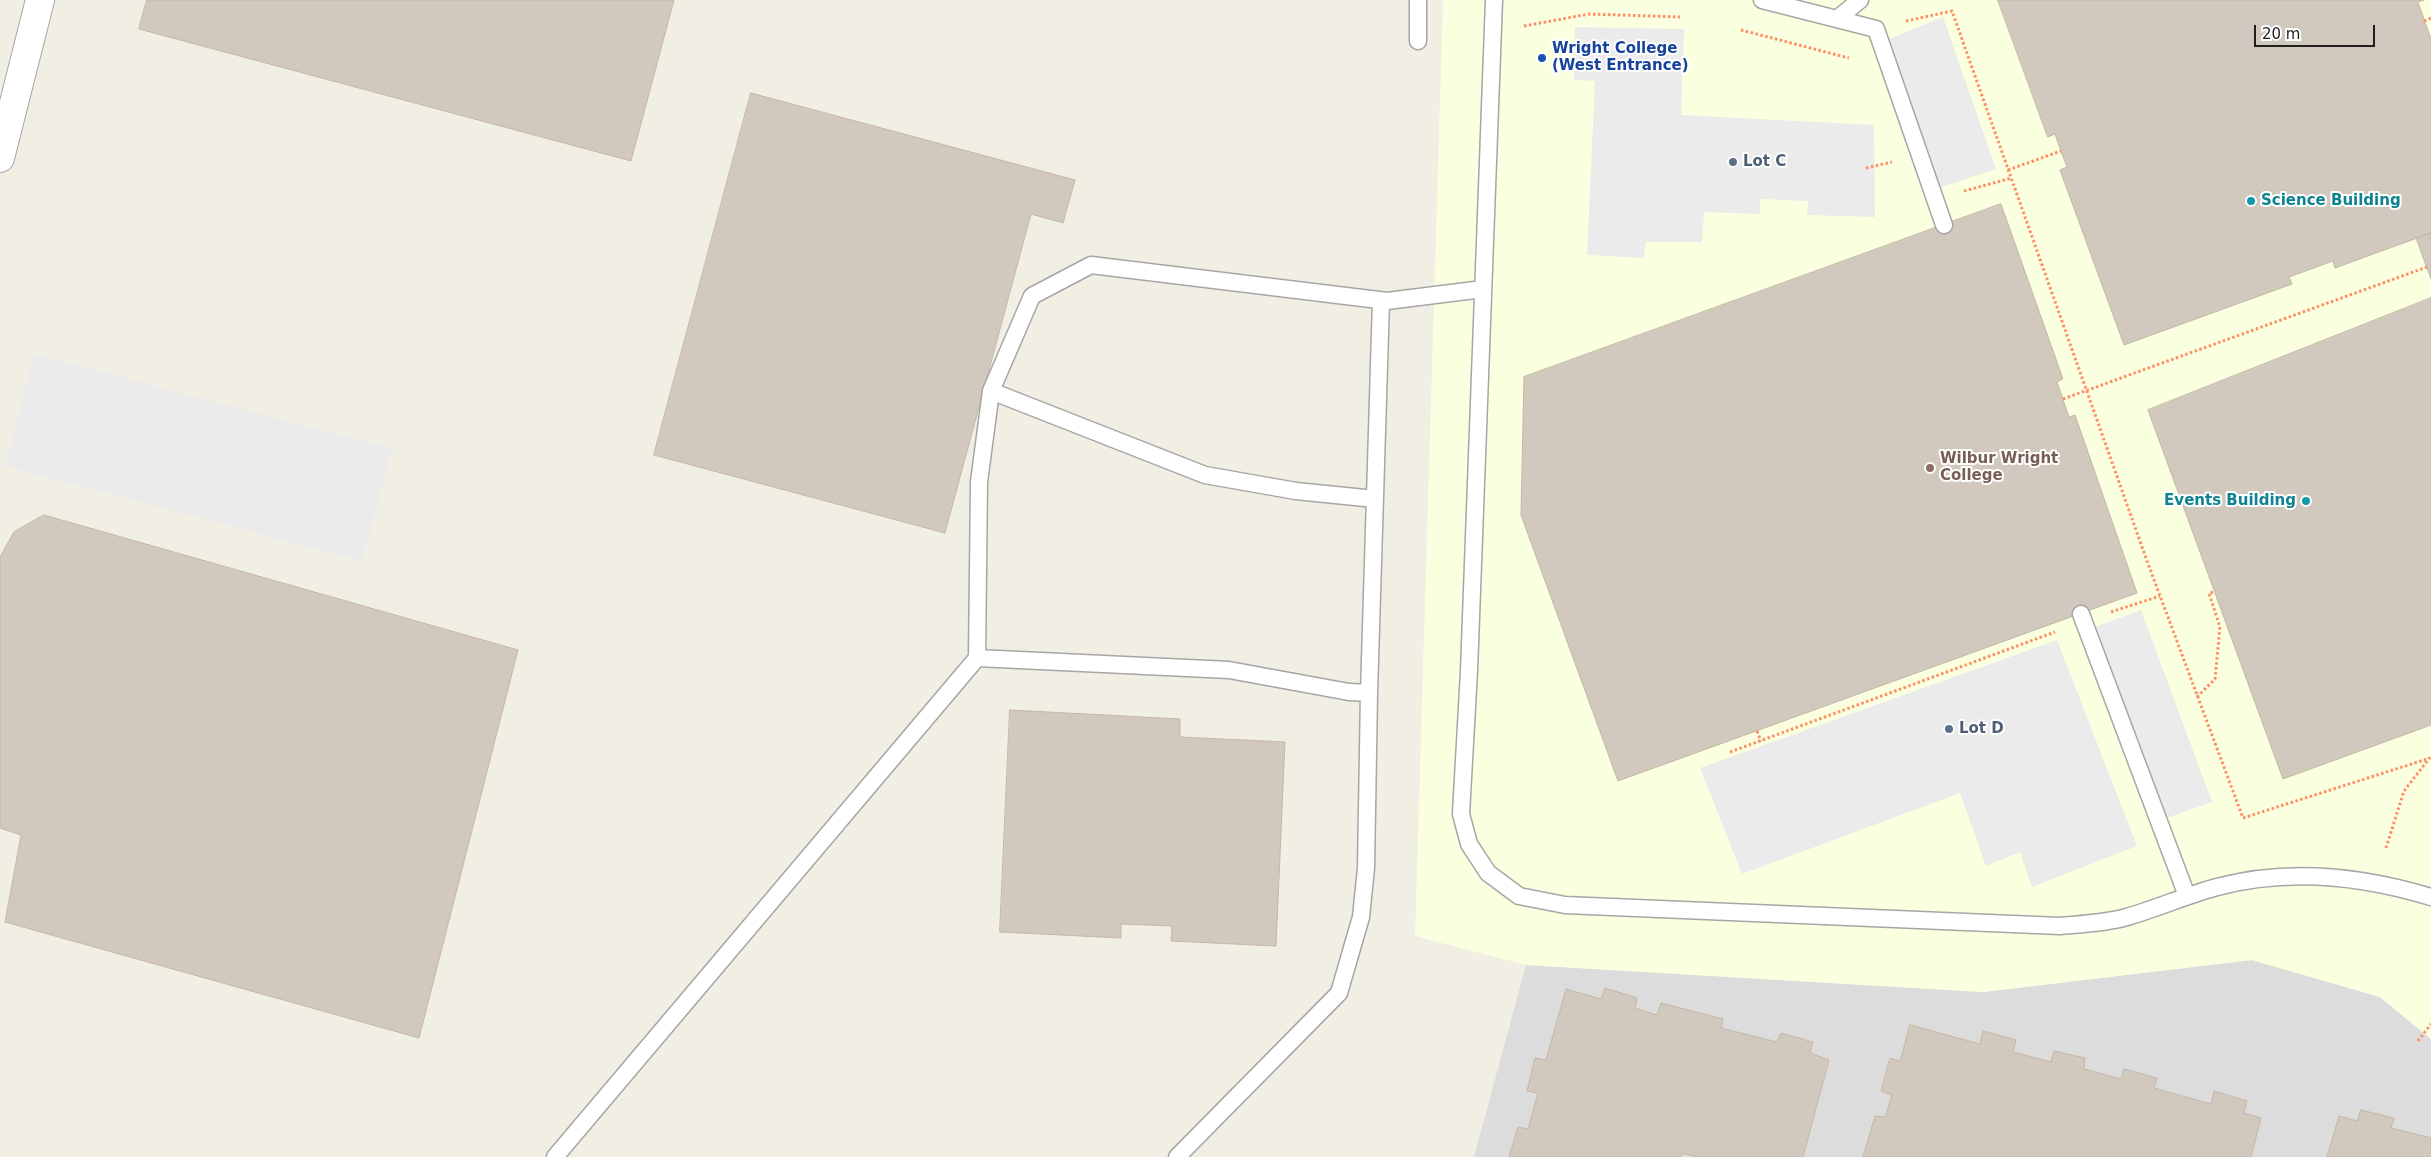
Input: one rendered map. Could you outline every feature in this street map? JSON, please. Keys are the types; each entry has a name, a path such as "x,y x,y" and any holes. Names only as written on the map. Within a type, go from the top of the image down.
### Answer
{"street":[{"path":"0,158 40,0"}],"lane":[{"path":"1418,0 1418,41"},
{"path":"1494,0 1469,671 1461,814 1468,844 1488,873 1519,896 1565,905 2060,926 2126,917 2220,886 2298,876 2353,879 2382,884 2431,897"},
{"path":"1762,0 1876,29 1944,225"},
{"path":"1837,19 1860,0"},
{"path":"555,1157 977,658 979,482 992,391 1032,296 1091,265 1382,300 1483,289"},
{"path":"1177,1157 1339,993 1361,916 1366,868 1369,693 1382,300"},
{"path":"992,391 1205,475 1296,491 1375,499"},
{"path":"2082,614 2187,896"},
{"path":"977,658 1229,670 1349,692 1369,693"}],"path":[{"path":"1906,21 1952,12 2160,596 2244,818 2427,759"},
{"path":"1524,26 1589,14 1680,17"},
{"path":"2424,21 2431,18"},
{"path":"1741,30 1849,58"},
{"path":"2008,170 2062,151"},
{"path":"1866,168 1895,161"},
{"path":"1964,191 2012,178"},
{"path":"2063,399 2087,392 2427,267"},
{"path":"2197,697 2215,679 2220,627 2209,593 2214,592"},
{"path":"2110,612 2160,596"},
{"path":"1730,752 2062,630"},
{"path":"1756,731 1761,741"},
{"path":"2386,848 2404,791 2431,756"},
{"path":"2418,1041 2431,1024"}],"shaded area":[{"name":"Wilbur Wright College","path":"1443,0 2431,0 2431,1039 2380,997 2252,960 1983,992 1526,965 1415,936"},
{"path":"1943,17 1996,169 1933,190 1880,43"},
{"name":"Lot C","path":"1575,27 1684,29 1681,115 1874,125 1875,217 1807,215 1808,201 1760,199 1760,214 1704,212 1702,242 1646,242 1644,258 1587,255 1595,81 1574,80"},
{"path":"34,354 392,449 362,561 5,466"},
{"path":"2141,610 2212,802 2158,821 2087,630"},
{"name":"Lot D","path":"2057,640 2137,846 2032,887 2020,852 1986,866 1960,793 1742,874 1700,768"},
{"path":"2252,960 2380,997 2431,1039 2431,1157 1474,1157 1526,965 1983,992"}],"building":[{"path":"147,0 674,0 631,161 139,29"},
{"name":"Science Building","path":"1998,0 2424,0 2418,2 2431,39 2431,233 2335,268 2333,261 2289,277 2292,284 2124,345 2060,170 2067,167 2055,134 2048,137"},
{"path":"751,93 1075,180 1063,223 1031,214 945,533 654,455"},
{"path":"2001,204 2063,379 2057,382 2069,417 2075,415 2137,593 1618,781 1521,515 1524,377"},
{"path":"2431,233 2431,279 2416,238"},
{"name":"Events Building","path":"2431,298 2431,725 2283,779 2148,410"},
{"path":"44,515 518,650 419,1038 5,922 21,835 0,828 0,557 14,532"},
{"path":"1010,710 1180,719 1180,737 1285,742 1276,946 1171,941 1172,926 1121,924 1121,938 1000,932"},
{"path":"1605,988 1637,998 1635,1008 1657,1015 1661,1003 1723,1019 1721,1028 1777,1042 1781,1033 1813,1042 1810,1053 1829,1060 1803,1157 1696,1157 1682,1153 1681,1157 1509,1157 1518,1127 1528,1129 1538,1093 1527,1091 1535,1058 1546,1060 1566,989 1601,999"},
{"path":"1910,1025 1980,1044 1983,1031 2016,1040 2013,1052 2051,1062 2054,1051 2085,1058 2084,1069 2121,1079 2124,1069 2157,1078 2154,1088 2211,1104 2214,1091 2247,1101 2244,1113 2261,1118 2251,1157 1863,1157 1875,1116 1885,1117 1892,1095 1881,1091 1890,1058 1900,1061"},
{"path":"2361,1110 2394,1118 2391,1128 2431,1138 2431,1157 2327,1157 2339,1116 2357,1121"}],"place":[{"name":"Wright College (West Entrance)","path":"1542,58"},
{"name":"Lot C","path":"1733,162"},
{"name":"Science Building","path":"2251,201"},
{"name":"Wilbur Wright College","path":"1930,468"},
{"name":"Events Building","path":"2306,501"},
{"name":"Lot D","path":"1949,729"}]}
